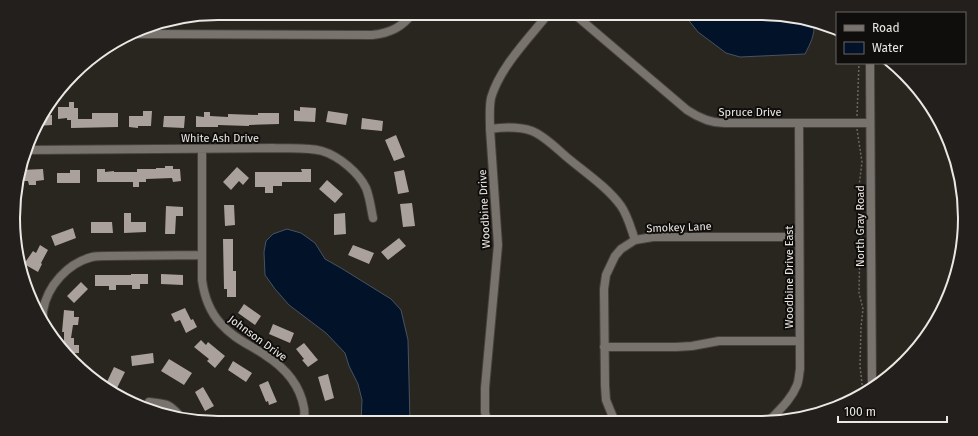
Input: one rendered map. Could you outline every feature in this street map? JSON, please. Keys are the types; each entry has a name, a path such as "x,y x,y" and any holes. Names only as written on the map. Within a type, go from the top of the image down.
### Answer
{"street":[{"path":"145,34 372,35 392,31 400,27 408,20"},
{"name":"Woodbine Drive","path":"486,416 485,388 498,245 489,110 491,98 506,65 544,20"},
{"name":"Spruce Drive","path":"581,20 687,110 702,119 724,124 870,123"},
{"name":"North Gray Road","path":"870,64 872,382"},
{"name":"Woodbine Drive East","path":"774,416 789,400 798,384 800,369 799,123"},
{"path":"490,129 524,129 534,132 547,141 612,195 622,208 635,240"},
{"name":"Johnson Drive","path":"202,149 202,255 204,289 207,300 211,310 220,323 232,334 278,364 288,373 296,384 301,397 304,416"},
{"name":"White Ash Drive","path":"32,150 311,149 333,156 348,166 357,175 366,188 373,218"},
{"name":"Smokey Lane","path":"613,416 606,400 604,289 606,274 615,256 622,249 635,240 653,237 800,237"},
{"path":"43,311 54,284 62,275 80,262 92,257 202,255"},
{"path":"604,347 676,347 692,346 719,341 800,341"},
{"path":"150,402 166,404 176,411"}],"path":[{"path":"857,117 858,64"},
{"path":"858,129 862,162 859,186 863,226 860,244 860,293 863,314 861,327 860,366 862,387"}],"water":[{"path":"689,20 773,20 814,28 812,39 805,54 740,57 726,53 698,32"},
{"path":"287,229 301,233 315,243 325,259 391,299 401,310 408,340 410,416 361,416 362,400 358,384 349,366 345,353 326,333 289,305 265,275 264,252 266,241 273,234"}],"building":[{"path":"69,102 74,102 74,108 78,108 78,119 92,119 92,113 118,113 118,127 71,128 71,120 67,120 67,118 58,119 58,107 69,107"},
{"path":"300,107 316,108 315,122 294,121 294,110 300,111"},
{"path":"143,111 152,111 151,126 138,126 138,128 129,127 129,116 143,116"},
{"path":"328,111 348,114 346,125 326,122"},
{"path":"204,112 210,112 210,116 228,117 228,114 258,115 258,113 279,113 279,124 249,126 218,125 218,127 196,127 196,116 204,117"},
{"path":"49,115 52,115 52,125 43,126 47,119"},
{"path":"164,116 185,116 184,128 163,127"},
{"path":"362,118 383,121 382,131 361,129"},
{"path":"396,135 405,157 394,161 385,140"},
{"path":"165,166 173,166 173,169 180,169 181,181 173,182 172,178 146,179 146,182 139,182 139,187 133,187 133,182 97,182 97,169 105,169 105,172 137,172 137,169 156,169 165,168"},
{"path":"237,167 249,178 243,185 239,181 231,190 223,182"},
{"path":"43,169 44,180 36,181 36,185 29,185 28,181 24,181 26,170"},
{"path":"301,169 311,169 311,182 282,182 282,186 273,186 273,193 265,193 265,187 255,187 255,172 302,172"},
{"path":"70,170 80,170 80,183 57,183 57,173 70,173"},
{"path":"404,170 409,192 398,194 394,172"},
{"path":"327,180 343,194 335,203 319,189"},
{"path":"412,203 415,226 403,227 400,204"},
{"path":"224,205 234,205 235,225 225,226"},
{"path":"166,206 183,207 183,216 176,216 175,234 165,234"},
{"path":"124,213 131,213 131,222 146,222 146,232 124,233"},
{"path":"345,213 346,234 334,235 334,214"},
{"path":"91,222 112,222 113,233 91,233"},
{"path":"73,228 76,238 55,246 51,236"},
{"path":"399,238 406,246 388,260 381,252"},
{"path":"223,239 233,239 233,271 236,271 236,297 227,297 227,289 224,289"},
{"path":"40,245 48,250 38,272 26,265 25,262 33,251 36,253"},
{"path":"353,245 374,253 369,264 348,255"},
{"path":"148,274 148,284 140,284 140,289 132,289 132,285 116,285 116,290 109,290 109,286 95,286 95,275"},
{"path":"161,274 183,275 183,285 161,284"},
{"path":"81,282 88,289 74,303 67,296"},
{"path":"244,304 261,316 255,325 238,313"},
{"path":"185,308 191,320 193,319 197,327 186,333 180,320 175,322 171,314"},
{"path":"64,310 74,311 74,317 79,317 78,325 73,325 71,338 74,338 74,345 79,345 79,353 74,354 69,349 64,343 64,332 62,332"},
{"path":"273,324 294,333 290,343 269,334"},
{"path":"201,340 206,345 208,342 225,356 215,368 207,361 209,359 194,347"},
{"path":"304,343 318,360 308,367 296,349"},
{"path":"153,353 154,363 132,366 131,356"},
{"path":"169,359 192,373 184,385 161,371"},
{"path":"233,361 252,373 246,382 228,370"},
{"path":"114,367 125,372 117,388 107,382"},
{"path":"328,374 334,398 325,401 318,377"},
{"path":"268,381 277,402 269,405 268,401 266,402 259,385"},
{"path":"203,387 214,406 205,411 195,392"}]}
